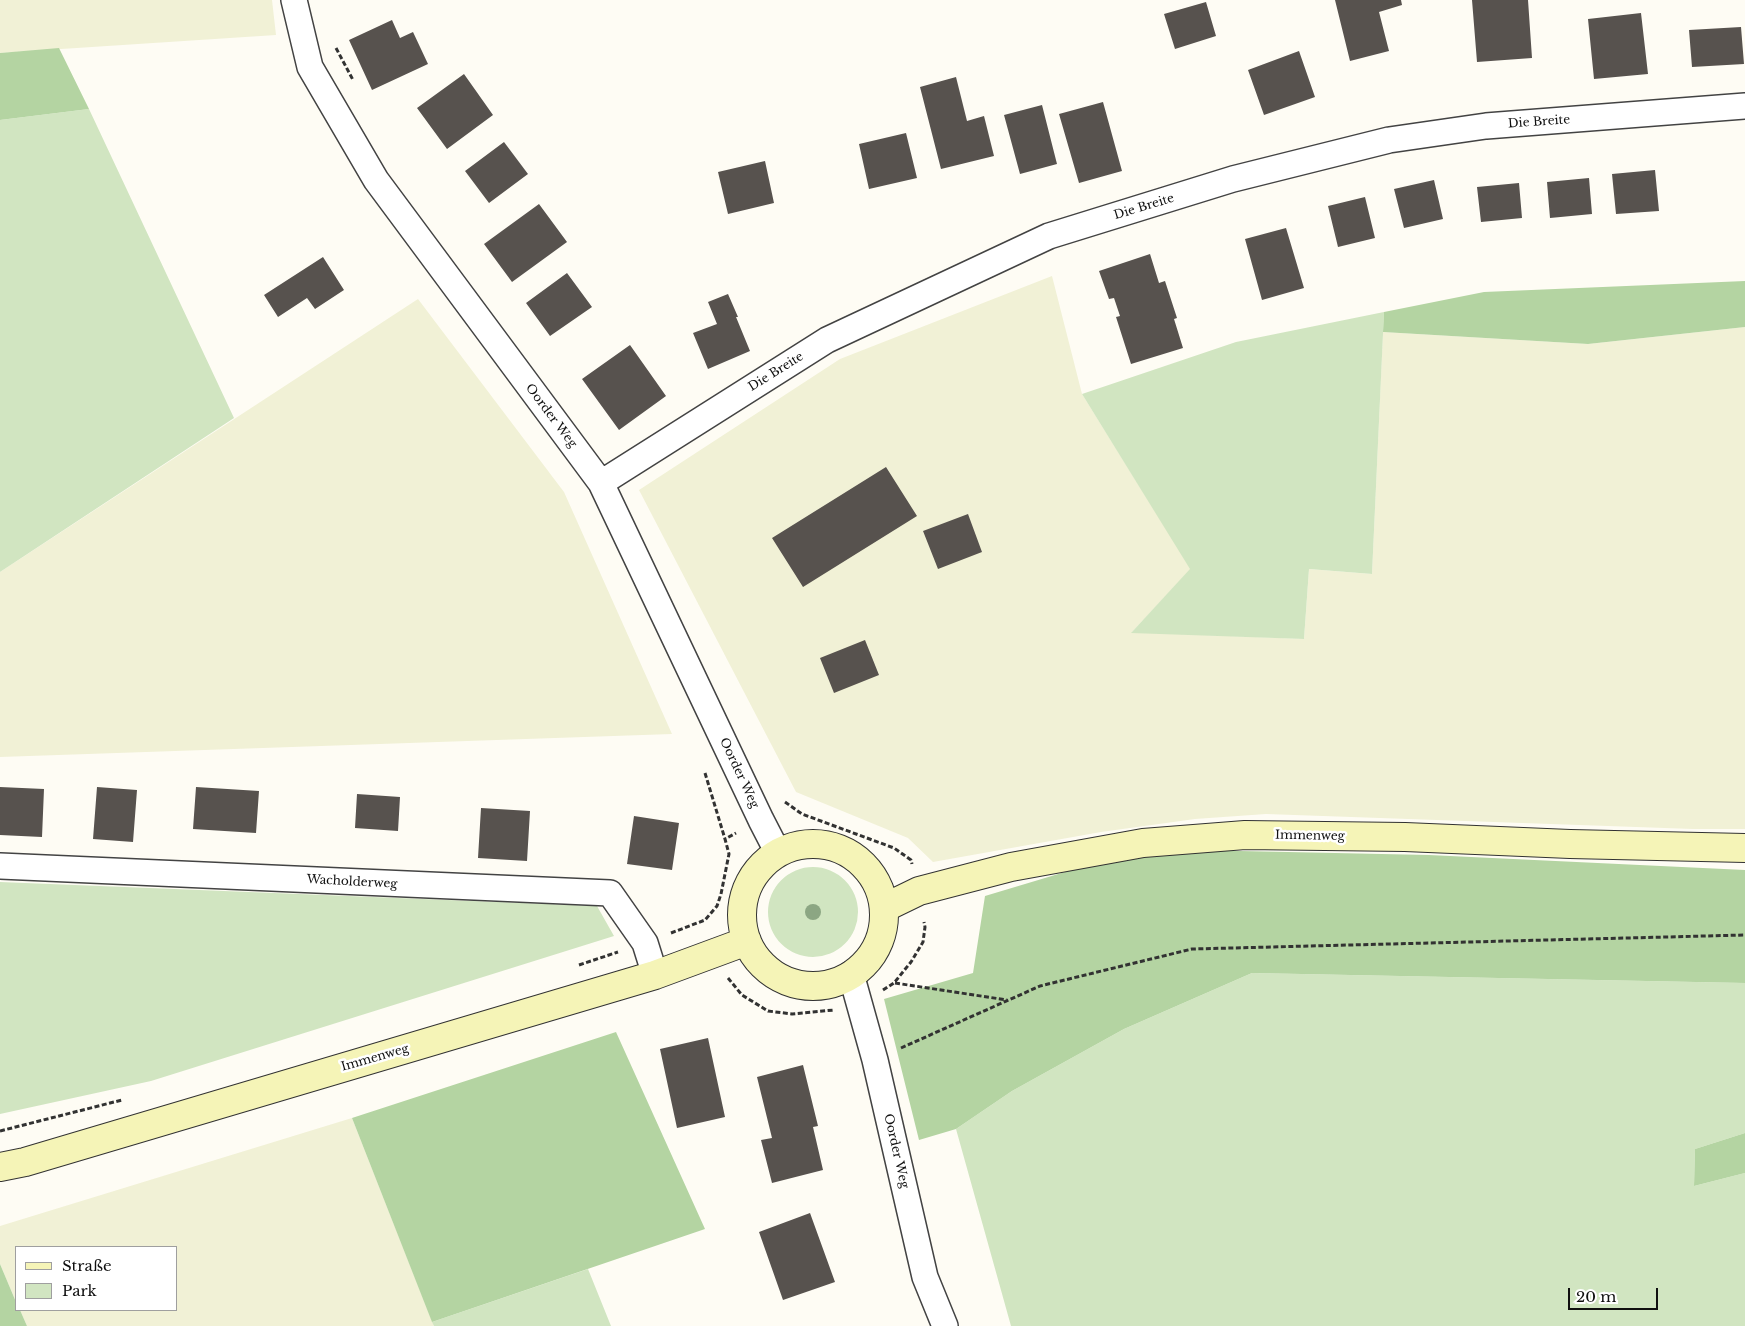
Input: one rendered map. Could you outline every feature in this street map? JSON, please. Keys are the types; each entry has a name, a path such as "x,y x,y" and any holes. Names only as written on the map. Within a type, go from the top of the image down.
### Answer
{"street":[{"name":"Oorder Weg","path":"294,0 310,67 376,180 601,482 778,853"},
{"name":"Die Breite","path":"601,482 827,340 1049,236 1234,179 1389,140 1486,126 1745,106"},
{"name":"Immenweg","path":"884,908 919,891 1011,866 1143,843 1245,835 1405,837 1570,844 1745,848"},
{"path":"824,844 846,852 865,866 878,885 884,908 883,928 877,946 866,962 851,974 832,983 812,986 791,982 772,973 762,964 746,941 742,921 743,901 750,881 762,865 778,853 800,845 824,844"},
{"name":"Wacholderweg","path":"0,866 610,893 645,943 655,976"},
{"name":"Immenweg","path":"0,1167 34,1159 655,976 746,941"},
{"name":"Oorder Weg","path":"851,974 875,1060 926,1277 945,1326"}],"path":[{"path":"705,920 717,906 722,894 729,854 725,839 786,804 802,814 894,848 911,860 925,927 923,942 911,962 894,983 860,1004 828,1012 792,1014 768,1011 742,995 725,974"},
{"path":"875,1060 1040,986 1192,949 1745,935"},
{"path":"894,983 1009,1000"}],"green space":[{"path":"0,0 272,0 276,35 0,53"},
{"path":"59,48 89,109 0,120 0,53"},
{"path":"89,109 234,418 0,572 0,120"},
{"path":"1052,276 1082,394 1191,569 1132,632 1304,639 1309,569 1372,574 1383,332 1588,344 1745,327 1745,829 1693,829 1266,814 1195,819 1101,832 933,862 908,838 796,792 639,490 840,359"},
{"path":"1745,281 1745,327 1588,344 1383,332 1384,312 1484,292"},
{"path":"418,299 564,492 672,734 0,757 0,572"},
{"path":"1384,312 1372,574 1309,569 1304,639 1131,633 1190,569 1082,394 1236,342"},
{"path":"1193,850 1429,855 1745,870 1745,983 1252,973 1124,1029 1012,1091 956,1129 919,1140 884,999 973,973 985,896 1085,866"},
{"path":"813,867 830,871 845,880 854,895 858,912 854,929 845,944 830,953 813,957 796,953 781,944 772,929 768,912 772,895 781,880 796,871"},
{"path":"0,882 597,906 614,936 151,1081 0,1114"},
{"path":"1252,973 1745,983 1745,1133 1695,1149 1694,1186 1745,1173 1745,1326 1011,1326 956,1129 1012,1091 1124,1029"},
{"path":"616,1032 705,1229 432,1322 352,1118"},
{"path":"352,1118 434,1326 27,1326 20,1311 178,1311 178,1246 15,1246 15,1300 0,1264 0,1226"},
{"path":"1745,1133 1745,1173 1694,1186 1695,1149"},
{"path":"0,1264 15,1300 15,1311 20,1311 27,1326 0,1326"},
{"path":"588,1269 611,1326 434,1326 432,1322"}],"building":[{"path":"1335,0 1401,0 1402,5 1379,12 1389,51 1350,61"},
{"path":"1472,0 1528,0 1532,58 1477,62"},
{"path":"1206,2 1216,36 1175,49 1164,14"},
{"path":"1641,13 1648,74 1594,79 1588,19"},
{"path":"392,20 400,38 413,32 428,64 372,90 349,40"},
{"path":"1741,27 1744,64 1692,67 1689,30"},
{"path":"1299,51 1315,97 1264,115 1248,70"},
{"path":"464,74 493,115 447,149 417,108"},
{"path":"956,77 967,121 984,116 994,156 941,169 920,87"},
{"path":"1103,102 1122,171 1079,183 1059,114"},
{"path":"1042,105 1057,164 1020,174 1004,115"},
{"path":"906,133 917,178 869,189 859,144"},
{"path":"504,142 528,174 489,203 465,171"},
{"path":"765,161 774,203 728,214 718,172"},
{"path":"1655,170 1659,211 1616,214 1612,174"},
{"path":"1589,178 1592,214 1550,218 1547,182"},
{"path":"1434,180 1443,219 1404,228 1394,189"},
{"path":"1519,183 1522,218 1481,222 1477,187"},
{"path":"1365,197 1375,238 1338,247 1328,206"},
{"path":"539,204 567,242 512,282 484,244"},
{"path":"1286,228 1304,288 1262,300 1245,239"},
{"path":"1150,254 1159,283 1165,281 1177,318 1174,319 1183,348 1131,364 1116,317 1120,316 1114,298 1109,299 1099,271"},
{"path":"323,257 344,290 315,309 307,298 278,317 264,295"},
{"path":"567,273 592,307 550,336 526,303"},
{"path":"728,294 750,351 708,369 693,333 717,324 708,302"},
{"path":"630,345 666,396 619,430 582,379"},
{"path":"886,467 917,516 803,587 772,538"},
{"path":"968,514 982,552 938,569 923,531"},
{"path":"865,640 879,675 834,693 820,658"},
{"path":"0,787 44,789 42,837 0,835"},
{"path":"97,787 137,790 133,842 93,839"},
{"path":"196,787 259,791 256,833 193,829"},
{"path":"357,794 400,797 398,831 355,828"},
{"path":"481,808 530,811 527,861 478,858"},
{"path":"634,816 679,823 672,870 627,864"},
{"path":"708,1038 725,1117 677,1128 660,1049"},
{"path":"803,1065 818,1126 813,1127 823,1170 772,1183 761,1140 772,1138 757,1077"},
{"path":"810,1213 835,1282 783,1300 759,1232"}]}
